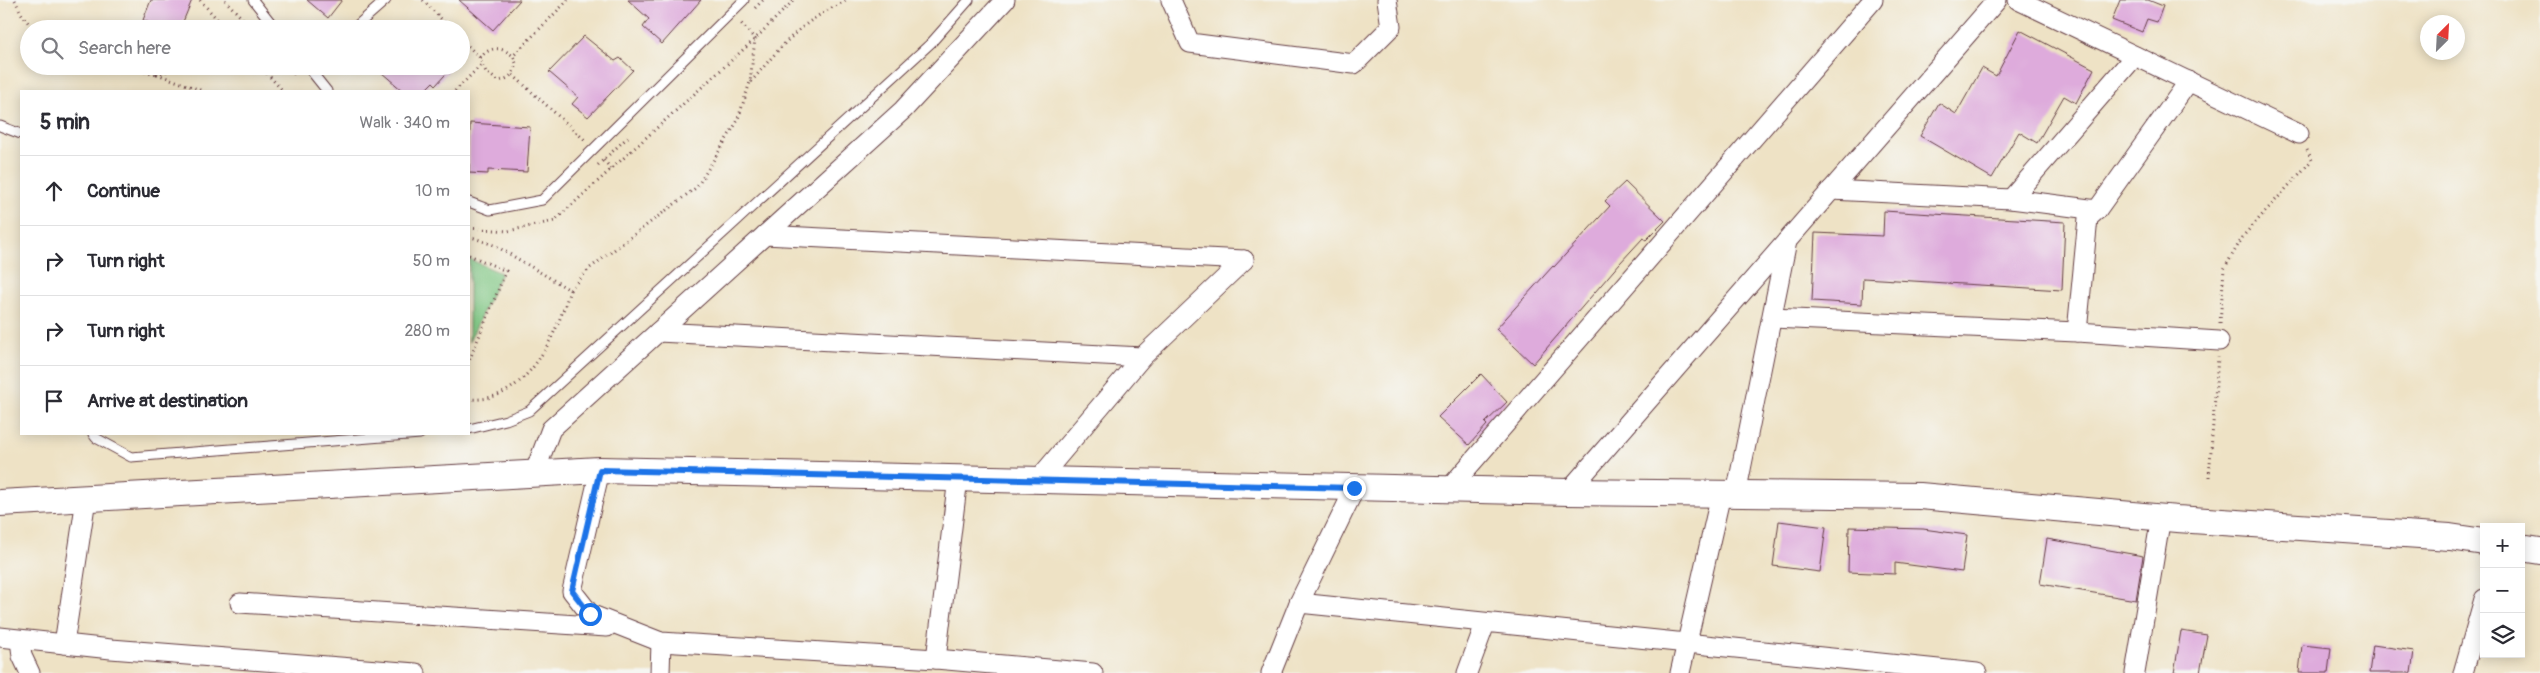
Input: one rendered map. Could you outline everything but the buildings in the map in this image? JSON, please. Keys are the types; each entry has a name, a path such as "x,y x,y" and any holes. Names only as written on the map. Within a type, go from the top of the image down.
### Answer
{"main road":[{"path":"0,504 600,470 1448,490 1920,496 2161,517 2450,537 2480,541"},
{"path":"2525,549 2540,551"}],"street":[{"path":"534,474 551,428 903,110 1005,0"},
{"path":"1171,0 1190,43 1354,64 1391,27 1387,0"},
{"path":"1448,490 1873,0"},
{"path":"1568,492 1997,0"},
{"path":"2018,0 2300,134"},
{"path":"2011,199 2135,56"},
{"path":"2077,332 2088,218 2097,210 2190,81"},
{"path":"1832,190 2011,199 2097,210"},
{"path":"765,235 1244,260 1142,357 1038,480"},
{"path":"1680,673 1729,494 1772,318 1788,240"},
{"path":"1772,318 2077,332 2219,341"},
{"path":"658,332 1142,357"},
{"path":"600,470 572,591 590,614 661,642 936,659 1093,673"},
{"path":"936,659 958,478"},
{"path":"1272,673 1299,603 1354,488"},
{"path":"64,644 86,499"},
{"path":"2136,673 2161,517"},
{"path":"240,603 626,628"},
{"path":"1299,603 1485,624 1977,673"},
{"path":"2463,673 2480,613"},
{"path":"1467,673 1485,624"},
{"path":"0,637 416,673"},
{"path":"20,640 22,656 30,673"},
{"path":"660,673 661,642"}],"lane":[{"path":"253,0 269,20"},
{"path":"363,20 386,0"},
{"path":"470,202 490,210 542,200 744,0"},
{"path":"470,429 506,420 529,410 931,43 970,0"},
{"path":"314,75 326,90"},
{"path":"0,126 20,134"},
{"path":"94,435 131,457 407,435"}],"path":[{"path":"15,0 26,20"},
{"path":"200,0 218,20"},
{"path":"225,0 244,20"},
{"path":"423,0 442,20"},
{"path":"513,56 568,0"},
{"path":"470,228 508,231 554,221 754,39 794,0"},
{"path":"750,82 790,36 829,8 848,0"},
{"path":"470,399 481,400 496,397 514,388 542,353 562,317 570,290 590,268 698,187 737,122 750,82 754,39 732,12"},
{"path":"470,48 480,58 486,72 498,81 506,80 513,75 516,63 513,56 506,50 495,48 486,50 480,58"},
{"path":"456,90 482,64"},
{"path":"160,75 200,90"},
{"path":"268,75 282,90"},
{"path":"513,75 594,148"},
{"path":"2210,476 2224,269 2244,235 2312,160 2300,134"},
{"path":"604,160 611,169"},
{"path":"470,236 496,246 570,290"},
{"path":"470,255 506,271 470,359"}],"green space":[{"path":"470,259 501,273 470,340"}],"route":[{"path":"590,614 572,591 600,470 1354,488"}]}
